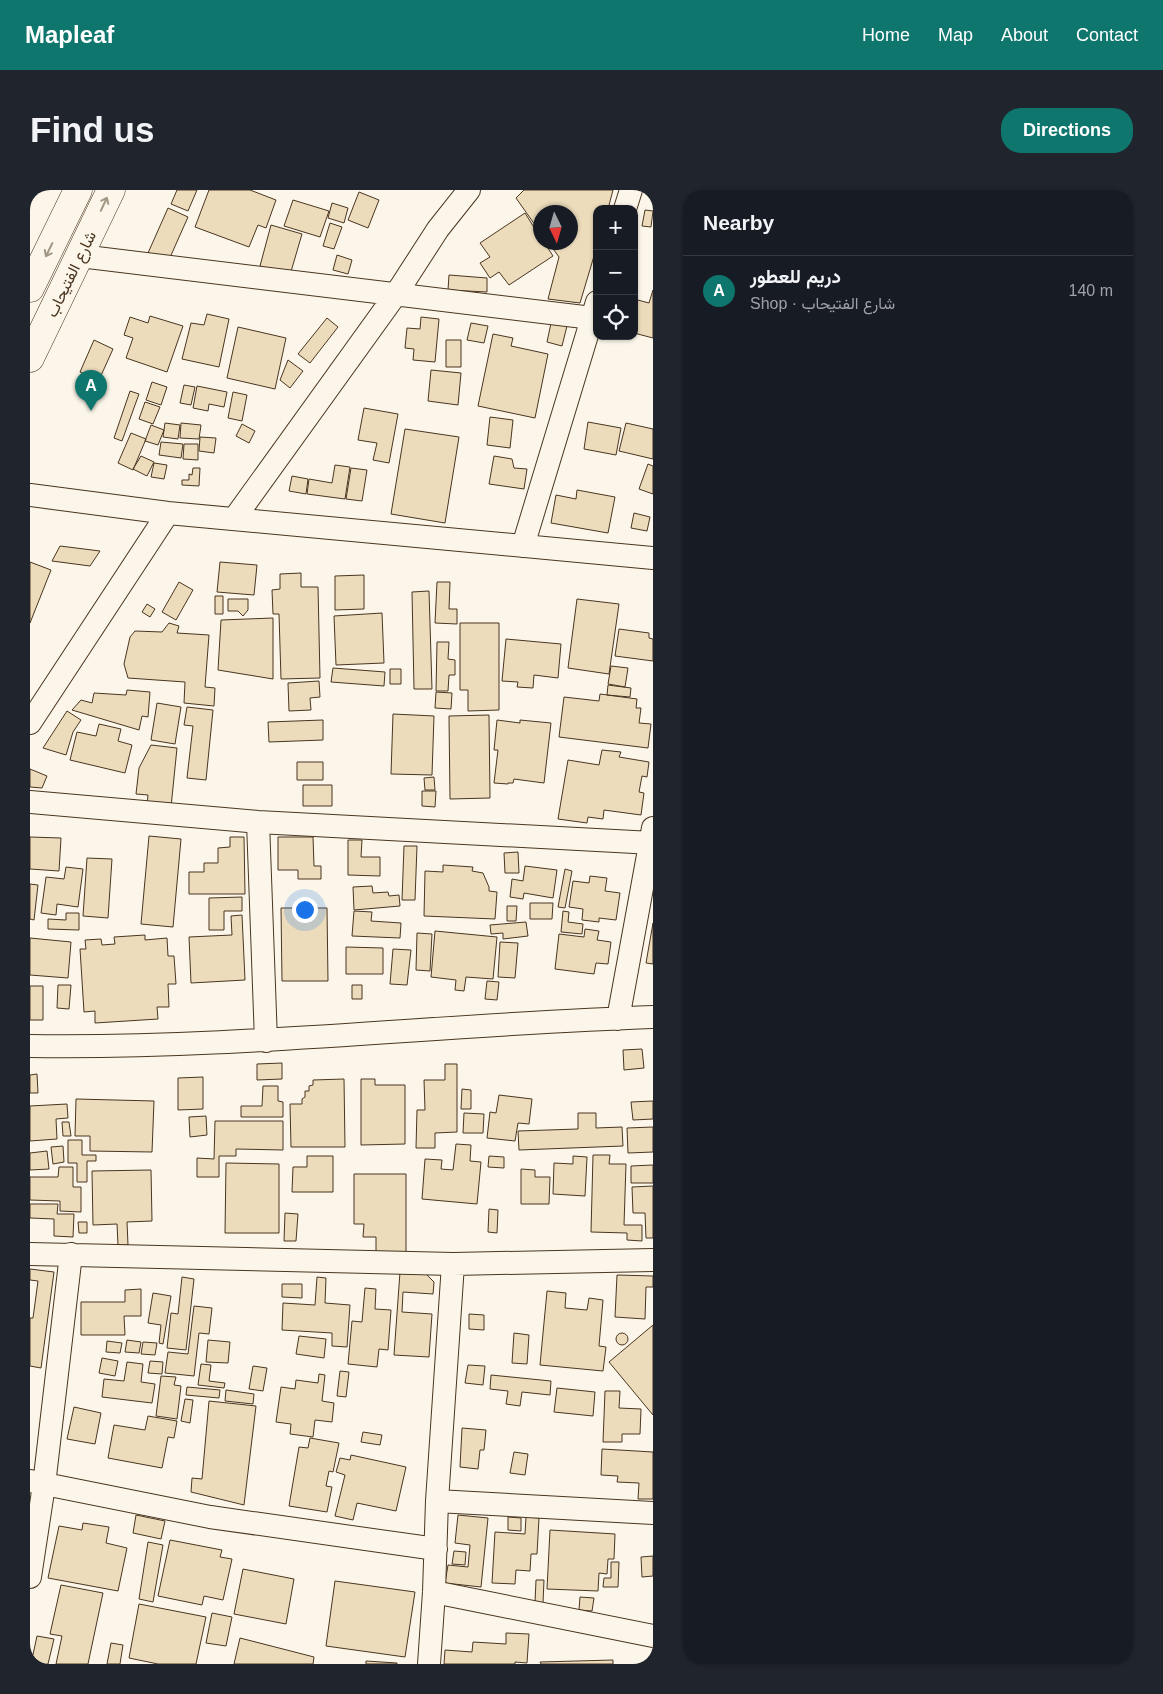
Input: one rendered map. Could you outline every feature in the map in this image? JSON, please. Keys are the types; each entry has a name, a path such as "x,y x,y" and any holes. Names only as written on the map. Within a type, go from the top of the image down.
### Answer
{"main road":[{"name":"شارع الفتيحاب","path":"30,288 78,190"},
{"name":"شارع الفتيحاب","path":"30,358 111,190"}],"street":[{"path":"234,519 396,294 438,229 469,190"},
{"path":"626,205 631,190"},
{"path":"80,256 396,294 593,310"},
{"path":"523,546 593,313"},
{"path":"30,495 168,513 653,558"},
{"path":"30,722 168,513"},
{"path":"30,802 258,822 652,838 618,1019"},
{"path":"258,822 266,1041"},
{"path":"30,1046 95,1047 266,1041 653,1018"},
{"path":"30,1254 453,1264 653,1260"},
{"path":"30,1577 37,1483 71,1254"},
{"path":"428,1664 453,1264"},
{"path":"37,1483 210,1517 436,1549"},
{"path":"437,1501 653,1513"},
{"path":"434,1592 653,1636"}],"building":[{"path":"177,190 197,190 188,211 171,204"},
{"path":"209,190 250,190 276,200 266,228 258,225 249,247 195,227"},
{"path":"524,190 613,190 609,205 593,205 593,259 580,303 548,299 559,257 554,250 578,250 578,205 533,205 533,222 516,198"},
{"path":"359,192 379,200 368,228 348,220"},
{"path":"293,200 329,211 320,237 284,226"},
{"path":"332,203 348,208 344,223 328,218"},
{"path":"168,208 188,217 168,262 148,253"},
{"path":"645,210 653,211 651,227 642,226"},
{"path":"525,213 533,226 533,250 549,250 553,256 509,285 499,272 490,278 480,263 490,257 480,243"},
{"path":"330,223 342,227 334,249 323,246"},
{"path":"271,225 302,234 290,275 260,266"},
{"path":"337,255 352,260 348,274 333,270"},
{"path":"449,275 487,278 487,292 448,290"},
{"path":"653,290 653,338 638,334 638,300 649,303"},
{"path":"207,314 229,319 219,367 182,359 191,323 204,325"},
{"path":"150,316 183,326 167,372 126,358 133,338 124,335 130,317 148,323"},
{"path":"421,317 439,319 435,362 413,360 414,349 405,348 407,328 420,329"},
{"path":"327,318 338,327 310,363 298,354"},
{"path":"471,323 488,326 484,343 467,340"},
{"path":"551,323 567,326 562,346 547,342"},
{"path":"238,327 286,338 275,389 227,378"},
{"path":"493,334 513,338 511,346 548,354 535,418 478,406"},
{"path":"94,340 113,349 99,380 80,372"},
{"path":"446,340 461,340 461,367 446,367"},
{"path":"288,360 303,371 290,388 280,380"},
{"path":"431,370 461,373 458,405 428,401"},
{"path":"152,382 167,387 161,405 146,400"},
{"path":"184,385 195,387 191,405 180,403"},
{"path":"197,386 227,392 224,407 209,404 208,411 193,408"},
{"path":"130,391 139,394 122,441 114,438"},
{"path":"233,392 247,395 242,421 228,418"},
{"path":"145,402 160,407 153,424 139,419"},
{"path":"364,408 398,414 389,463 373,460 377,443 358,440"},
{"path":"490,417 513,420 510,448 487,445"},
{"path":"588,422 621,428 616,455 584,449"},
{"path":"165,423 180,425 178,439 163,437"},
{"path":"181,423 201,425 199,439 180,438"},
{"path":"626,423 653,429 653,459 619,451"},
{"path":"242,424 255,431 249,443 236,436"},
{"path":"151,425 164,430 158,445 145,441"},
{"path":"405,429 459,437 445,523 391,514"},
{"path":"131,433 146,439 133,470 118,463"},
{"path":"200,437 216,438 214,453 199,451"},
{"path":"161,442 183,444 181,458 159,455"},
{"path":"184,444 198,444 198,460 183,459"},
{"path":"141,456 154,462 147,476 133,469"},
{"path":"494,456 512,459 514,468 527,469 524,489 489,484"},
{"path":"154,463 167,465 164,479 151,477"},
{"path":"648,464 653,466 653,494 639,489"},
{"path":"335,465 350,467 345,499 307,494 309,479 332,483"},
{"path":"193,468 200,468 199,486 182,485 182,480 189,480 189,474 192,475"},
{"path":"351,468 367,470 362,501 346,499"},
{"path":"292,476 308,479 306,494 289,491"},
{"path":"577,490 615,497 608,533 551,523 556,495 576,499"},
{"path":"634,513 650,517 647,531 631,528"},
{"path":"60,546 100,551 90,566 52,561"},
{"path":"30,562 51,570 30,623"},
{"path":"220,562 257,565 254,595 217,592"},
{"path":"301,573 301,587 318,587 320,678 281,679 279,614 273,614 272,590 280,589 280,574"},
{"path":"364,575 364,609 335,610 335,576"},
{"path":"179,582 193,590 176,620 162,612"},
{"path":"437,582 450,582 449,609 457,609 457,624 435,623"},
{"path":"429,591 432,689 414,689 412,592"},
{"path":"215,596 223,596 223,614 215,614"},
{"path":"228,599 248,599 248,610 243,616 238,611 228,611"},
{"path":"577,599 619,604 609,674 568,668"},
{"path":"147,604 155,609 150,617 142,612"},
{"path":"382,613 384,663 336,665 334,616"},
{"path":"273,618 273,679 218,670 221,620"},
{"path":"169,623 179,626 177,633 209,635 205,687 215,688 214,706 184,703 185,682 128,678 124,664 130,637 135,631 162,632"},
{"path":"460,623 499,623 499,710 468,711 468,690 460,690"},
{"path":"619,629 649,633 649,638 653,639 653,661 615,656"},
{"path":"506,639 561,644 558,678 534,675 533,688 517,687 518,682 502,681"},
{"path":"437,642 449,642 448,659 455,660 455,675 449,675 448,691 436,691"},
{"path":"611,666 628,668 625,687 608,684"},
{"path":"333,668 385,672 384,686 331,682"},
{"path":"390,669 401,669 401,684 390,684"},
{"path":"319,681 320,697 310,698 311,710 289,711 288,683"},
{"path":"608,685 631,688 630,697 607,695"},
{"path":"127,690 150,692 148,717 142,716 139,730 72,710 81,700 92,703 94,693 126,695"},
{"path":"436,692 452,693 451,709 435,708"},
{"path":"600,694 637,699 636,708 641,708 639,723 651,724 648,748 559,737 564,697 599,701"},
{"path":"157,703 181,707 175,744 151,740"},
{"path":"187,707 213,710 206,780 187,778 193,726 184,725"},
{"path":"67,711 81,720 73,732 66,755 43,748"},
{"path":"393,714 434,716 432,775 391,774"},
{"path":"489,715 490,798 450,799 449,716"},
{"path":"323,720 323,740 269,742 268,722"},
{"path":"497,720 520,723 520,720 551,723 544,783 514,779 513,783 508,784 494,783 498,750 494,750"},
{"path":"99,724 121,729 118,741 132,745 125,773 70,760 77,732 96,736"},
{"path":"151,745 177,748 171,807 147,805 148,795 136,794 139,768"},
{"path":"602,750 621,752 619,757 649,762 647,777 642,776 639,792 644,793 641,815 604,810 603,819 588,817 587,823 558,819 568,760 599,765"},
{"path":"297,762 323,762 323,780 297,780"},
{"path":"30,769 47,776 42,788 30,787"},
{"path":"434,777 435,790 425,790 424,778"},
{"path":"303,785 332,785 332,806 303,806"},
{"path":"422,791 436,791 435,807 422,806"},
{"path":"149,836 181,839 173,927 141,924"},
{"path":"30,837 61,838 59,871 30,869"},
{"path":"230,837 244,837 245,894 189,894 189,872 204,872 204,863 218,863 218,848 230,847"},
{"path":"278,837 313,837 314,866 321,866 321,879 298,879 298,870 278,870"},
{"path":"348,840 362,840 361,857 380,857 380,876 348,875"},
{"path":"404,846 417,846 415,900 402,900"},
{"path":"518,852 519,873 505,873 504,853"},
{"path":"87,858 112,859 108,918 83,916"},
{"path":"443,865 473,867 472,871 483,873 489,891 497,892 495,919 424,916 425,871 443,872"},
{"path":"525,866 557,870 553,898 524,893 523,899 510,897 512,879 523,881"},
{"path":"66,867 83,869 78,907 57,904 56,915 41,913 46,877 64,879"},
{"path":"565,869 572,871 565,908 558,907"},
{"path":"590,876 607,878 605,891 620,893 616,920 599,918 599,922 582,920 583,909 569,907 573,881 589,883"},
{"path":"30,884 38,885 34,920 30,919"},
{"path":"372,886 373,893 388,892 389,896 399,895 400,906 354,910 353,887"},
{"path":"242,897 242,911 224,911 224,930 209,930 209,898"},
{"path":"530,903 553,903 552,919 530,919"},
{"path":"507,906 517,906 516,921 507,921"},
{"path":"281,908 327,908 328,981 282,981"},
{"path":"354,911 372,912 371,921 401,923 400,938 352,936"},
{"path":"563,911 569,912 568,922 583,924 582,934 561,932"},
{"path":"66,913 79,913 79,930 48,929 48,919 66,920"},
{"path":"242,915 245,980 191,983 189,937 232,935 231,916"},
{"path":"526,922 528,936 503,939 503,933 491,934 490,925"},
{"path":"653,923 653,964 646,963"},
{"path":"585,929 599,931 597,940 611,942 608,964 596,963 594,974 555,969 559,934 584,937"},
{"path":"435,931 497,937 493,979 466,977 464,991 455,990 456,980 431,977"},
{"path":"417,933 432,934 430,971 416,970"},
{"path":"145,935 145,940 167,938 168,956 174,956 176,984 168,984 169,1007 157,1007 158,1019 95,1023 95,1011 84,1012 80,949 86,949 85,940 101,939 102,945 115,944 114,937"},
{"path":"30,938 71,942 68,978 30,975"},
{"path":"500,942 518,943 515,978 498,977"},
{"path":"346,947 383,948 383,974 346,974"},
{"path":"393,949 411,950 407,985 390,984"},
{"path":"487,981 499,982 497,1000 485,999"},
{"path":"58,985 71,985 69,1009 57,1008"},
{"path":"352,985 362,985 362,999 352,999"},
{"path":"30,986 43,986 43,1020 30,1020"},
{"path":"642,1049 644,1068 624,1070 623,1050"},
{"path":"282,1063 282,1079 257,1080 257,1064"},
{"path":"445,1064 457,1064 457,1132 435,1133 435,1148 416,1148 417,1110 425,1110 424,1080 445,1080"},
{"path":"37,1074 38,1093 30,1093 30,1075"},
{"path":"203,1077 203,1109 178,1110 178,1078"},
{"path":"344,1079 345,1147 291,1147 290,1104 302,1104 305,1091 309,1091 309,1086 313,1085 313,1080"},
{"path":"361,1079 375,1079 375,1085 405,1085 405,1144 361,1145"},
{"path":"263,1086 278,1086 278,1101 283,1102 283,1117 241,1117 241,1106 262,1106"},
{"path":"462,1089 471,1090 471,1109 461,1109"},
{"path":"499,1095 532,1099 529,1124 518,1123 515,1141 487,1138 490,1112 496,1113"},
{"path":"76,1099 154,1101 152,1152 90,1151 90,1136 75,1136"},
{"path":"653,1101 653,1119 633,1120 631,1102"},
{"path":"67,1104 68,1118 56,1119 57,1139 30,1141 30,1106"},
{"path":"464,1113 484,1114 483,1133 463,1133"},
{"path":"578,1113 596,1113 596,1128 622,1127 623,1146 519,1150 518,1131 578,1129"},
{"path":"206,1116 207,1135 190,1137 189,1117"},
{"path":"215,1121 283,1121 283,1150 236,1149 236,1156 219,1156 219,1177 197,1177 197,1158 214,1159"},
{"path":"62,1122 69,1122 71,1136 63,1136"},
{"path":"653,1127 653,1152 628,1153 627,1128"},
{"path":"68,1140 82,1140 82,1155 96,1155 96,1161 87,1161 87,1182 77,1182 77,1163 68,1163"},
{"path":"456,1144 471,1145 470,1161 481,1162 477,1204 422,1199 425,1159 442,1160 441,1169 453,1170"},
{"path":"63,1146 64,1162 53,1164 51,1147"},
{"path":"47,1151 49,1169 30,1170 30,1153"},
{"path":"593,1155 610,1155 609,1164 626,1164 624,1225 642,1225 642,1241 627,1240 627,1233 591,1232"},
{"path":"307,1156 333,1156 333,1192 292,1192 293,1167 307,1167"},
{"path":"489,1156 504,1157 504,1168 488,1167"},
{"path":"573,1156 587,1157 585,1196 553,1194 554,1163 573,1164"},
{"path":"226,1163 279,1164 279,1233 225,1233"},
{"path":"653,1165 653,1183 631,1183 631,1166"},
{"path":"59,1167 73,1167 73,1187 81,1187 81,1212 60,1211 60,1201 30,1200 30,1177 58,1177"},
{"path":"521,1169 535,1170 535,1177 550,1177 549,1204 521,1204"},
{"path":"151,1170 152,1221 127,1222 128,1245 118,1245 117,1224 93,1225 92,1171"},
{"path":"354,1174 406,1174 406,1253 376,1253 376,1237 363,1237 364,1224 354,1224"},
{"path":"653,1186 653,1238 646,1238 645,1213 633,1213 632,1187"},
{"path":"30,1204 58,1204 57,1214 74,1214 73,1237 54,1236 54,1219 30,1218"},
{"path":"489,1209 498,1210 497,1233 488,1232"},
{"path":"285,1213 298,1214 296,1241 284,1241"},
{"path":"78,1222 87,1222 87,1233 79,1233"},
{"path":"30,1269 54,1272 41,1368 30,1366 30,1318 33,1318 38,1281 30,1280"},
{"path":"400,1272 426,1274 434,1282 433,1294 403,1292 402,1312 432,1314 429,1357 394,1355"},
{"path":"617,1275 653,1276 653,1287 646,1287 645,1319 615,1317"},
{"path":"182,1277 194,1279 186,1350 167,1348 171,1313 178,1314"},
{"path":"317,1277 326,1278 325,1303 350,1305 347,1347 332,1346 332,1333 282,1330 283,1303 315,1305"},
{"path":"282,1284 302,1284 302,1298 282,1297"},
{"path":"365,1288 376,1289 375,1309 391,1310 388,1350 379,1349 377,1367 348,1364 352,1321 362,1322"},
{"path":"141,1289 141,1316 124,1316 125,1335 81,1335 81,1302 125,1302 125,1290"},
{"path":"547,1291 566,1293 565,1308 587,1310 589,1298 603,1300 599,1346 606,1347 603,1371 540,1365"},
{"path":"153,1293 171,1296 163,1344 159,1343 161,1325 148,1323"},
{"path":"194,1306 212,1308 209,1334 199,1333 194,1376 165,1373 168,1352 188,1354"},
{"path":"469,1314 484,1315 484,1330 469,1329"},
{"path":"653,1325 653,1415 609,1362"},
{"path":"514,1333 529,1335 527,1364 512,1363"},
{"path":"622,1333 628,1339 622,1345 616,1339"},
{"path":"299,1336 326,1339 324,1358 296,1354"},
{"path":"127,1340 141,1342 139,1353 125,1352"},
{"path":"208,1340 230,1342 228,1363 206,1362"},
{"path":"107,1341 122,1343 120,1353 106,1352"},
{"path":"143,1342 157,1343 155,1355 141,1354"},
{"path":"102,1358 118,1361 115,1376 99,1373"},
{"path":"150,1361 163,1362 162,1374 148,1373"},
{"path":"127,1362 143,1364 141,1382 155,1384 152,1403 102,1397 104,1379 124,1381"},
{"path":"201,1364 211,1365 209,1381 225,1383 224,1388 198,1385"},
{"path":"468,1365 485,1366 483,1385 465,1383"},
{"path":"253,1366 267,1368 263,1391 249,1389"},
{"path":"340,1371 349,1372 346,1397 337,1396"},
{"path":"319,1374 325,1375 322,1401 334,1403 332,1422 315,1420 313,1437 290,1434 291,1424 276,1422 281,1387 295,1389 296,1380 318,1383"},
{"path":"491,1375 551,1381 550,1395 522,1392 520,1406 506,1404 508,1391 490,1389"},
{"path":"161,1376 176,1377 174,1385 181,1386 177,1419 156,1416"},
{"path":"187,1387 220,1390 219,1398 186,1395"},
{"path":"557,1388 595,1392 593,1416 554,1412"},
{"path":"226,1390 254,1394 253,1404 225,1401"},
{"path":"605,1391 620,1391 619,1408 641,1409 640,1434 622,1434 622,1442 603,1442"},
{"path":"185,1399 193,1400 190,1423 181,1421"},
{"path":"209,1401 256,1406 244,1505 191,1492 192,1478 202,1479"},
{"path":"74,1407 101,1413 95,1444 67,1439"},
{"path":"148,1416 177,1421 174,1438 168,1437 162,1468 108,1458 114,1425 145,1430"},
{"path":"462,1428 486,1430 484,1450 480,1450 478,1469 460,1467"},
{"path":"363,1432 382,1435 380,1445 361,1442"},
{"path":"310,1438 339,1443 333,1472 329,1471 326,1486 332,1487 327,1512 289,1506 299,1447 308,1448"},
{"path":"602,1449 653,1452 653,1499 638,1499 639,1483 617,1482 618,1476 601,1475"},
{"path":"514,1452 528,1454 525,1475 510,1473"},
{"path":"351,1455 406,1467 396,1511 357,1503 353,1520 335,1516 345,1475 336,1472 340,1458 350,1460"},
{"path":"136,1515 165,1521 161,1539 133,1533"},
{"path":"458,1515 488,1518 481,1587 445,1583 448,1565 468,1567 470,1545 455,1543"},
{"path":"508,1517 521,1518 521,1531 508,1530"},
{"path":"526,1517 539,1518 537,1554 531,1554 530,1571 516,1570 515,1584 492,1583 495,1532 525,1534"},
{"path":"83,1523 109,1527 106,1543 127,1548 118,1591 48,1578 59,1526 82,1530"},
{"path":"550,1530 615,1534 614,1559 608,1559 607,1574 599,1573 598,1591 547,1589"},
{"path":"170,1540 222,1550 220,1557 232,1559 223,1600 204,1596 202,1605 158,1596"},
{"path":"148,1542 163,1545 153,1602 139,1599"},
{"path":"454,1551 466,1552 465,1565 452,1564"},
{"path":"653,1556 653,1576 642,1577 641,1557"},
{"path":"611,1562 619,1562 618,1587 603,1587 604,1578 611,1578"},
{"path":"243,1569 294,1579 286,1624 234,1614"},
{"path":"536,1580 544,1580 543,1603 535,1603"},
{"path":"335,1581 415,1592 405,1657 326,1646"},
{"path":"61,1585 103,1593 88,1664 56,1664 62,1636 50,1634"},
{"path":"580,1597 594,1598 592,1611 579,1610"},
{"path":"139,1604 206,1617 196,1664 158,1664 129,1658"},
{"path":"212,1613 232,1617 226,1646 206,1643"},
{"path":"506,1633 529,1634 527,1663 444,1664 445,1650 472,1652 473,1642 506,1644"},
{"path":"37,1636 54,1639 48,1664 31,1664"},
{"path":"240,1638 314,1657 313,1664 234,1664"},
{"path":"111,1643 123,1645 120,1664 107,1664"},
{"path":"613,1660 613,1664 541,1664 540,1662"},
{"path":"366,1661 397,1663 397,1664 366,1664"}],"place":[{"name":"دريم للعطور","path":"91,411"}]}
